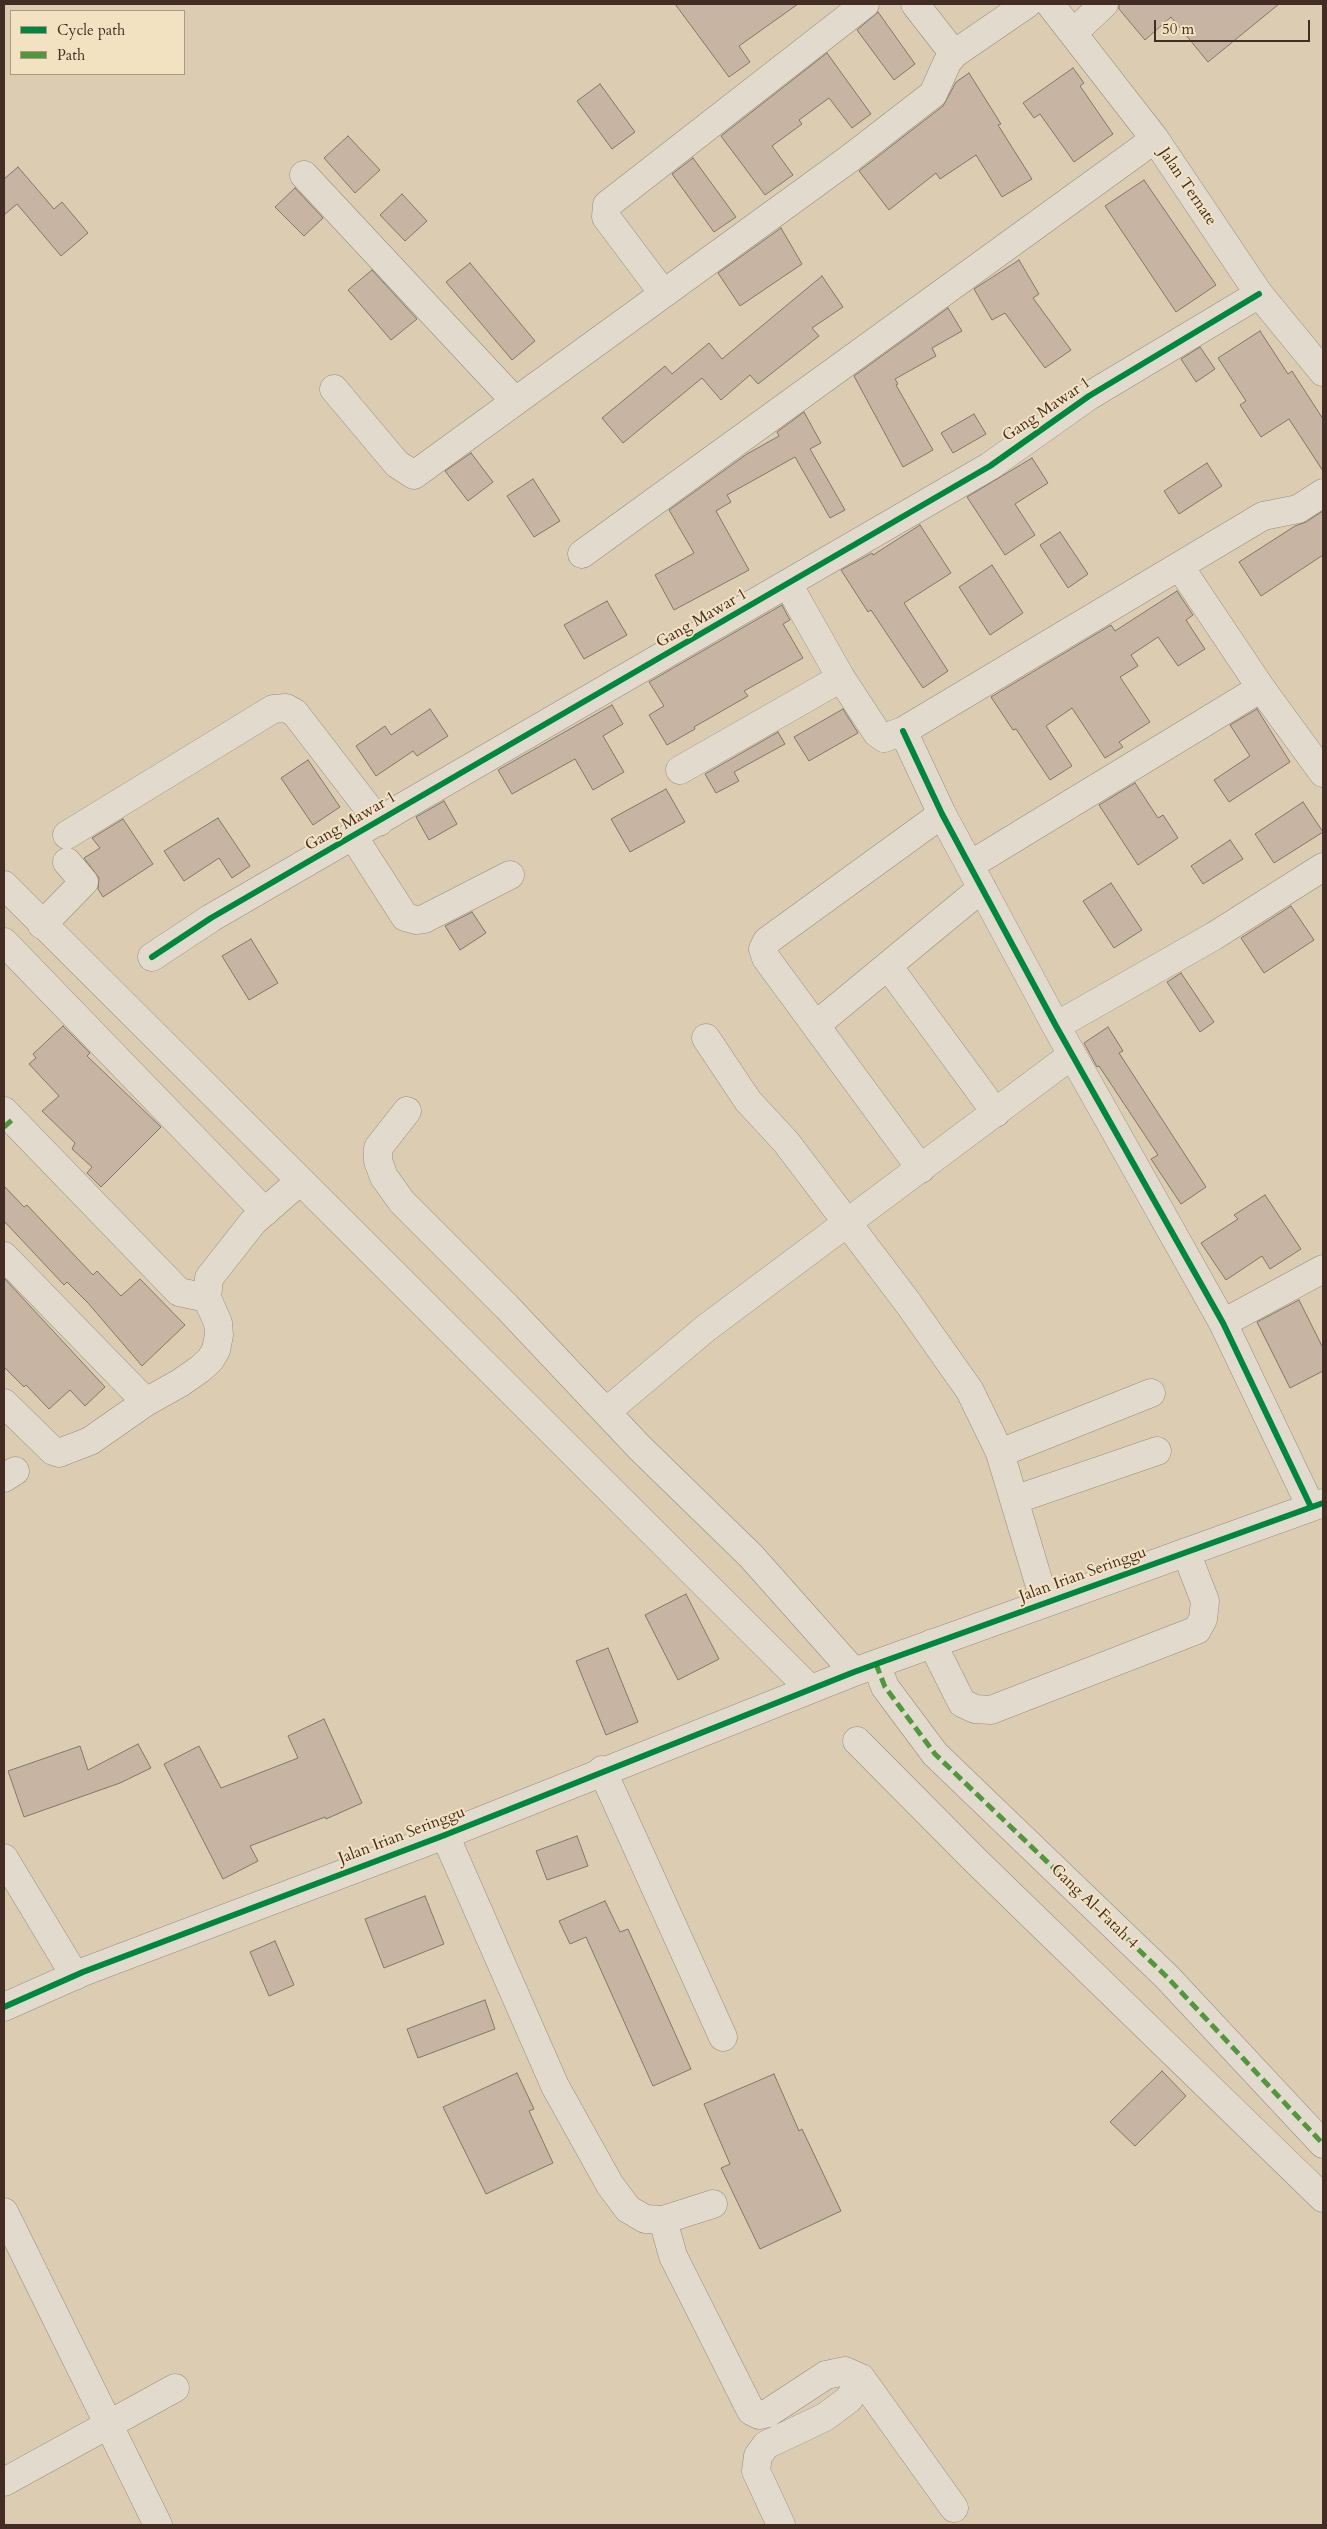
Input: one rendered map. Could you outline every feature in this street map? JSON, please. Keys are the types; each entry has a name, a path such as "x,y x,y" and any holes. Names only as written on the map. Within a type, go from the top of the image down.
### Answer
{"street":[{"path":"663,293 606,217 607,205 865,4"},
{"path":"915,4 954,54"},
{"path":"334,389 397,464 414,475 514,400 849,159 933,94 947,63 954,54 1027,4"},
{"name":"Jalan Ternate","path":"1050,4 1155,139 1259,294 1323,372"},
{"path":"1072,33 1104,4"},
{"path":"582,554 1155,139"},
{"path":"304,175 514,400"},
{"name":"Gang Mawar 1","path":"152,957 211,918 990,466 1089,396 1259,294"},
{"path":"788,584 840,678 877,733 884,738 903,731 1263,516 1298,509 1323,493"},
{"path":"1180,566 1261,688 1323,773"},
{"path":"680,770 840,678"},
{"path":"816,1025 888,966 976,876 1261,688"},
{"path":"67,835 273,709 286,708 295,713 379,822"},
{"path":"903,731 942,814 1072,1055 1223,1323 1317,1505"},
{"path":"921,1169 766,958 763,949 767,942 942,814"},
{"path":"353,836 405,917 416,920 424,919 510,875"},
{"path":"47,921 84,882 67,862"},
{"path":"1056,1026 1214,936 1323,867"},
{"path":"4,885 47,921 300,1181 844,1676"},
{"path":"4,942 265,1212"},
{"path":"888,966 996,1113"},
{"path":"124,1064 156,1034"},
{"path":"706,1038 748,1101 786,1142 908,1303 970,1391 1000,1453 1045,1603"},
{"path":"606,1412 706,1328 1072,1055"},
{"path":"4,1111 179,1292 207,1298"},
{"path":"408,1111 378,1148 378,1161 384,1177 402,1202 508,1307 606,1412 751,1556 844,1676"},
{"path":"4,1403 53,1451 59,1454 90,1441 146,1402 180,1383 200,1369 213,1355 220,1335 218,1323 207,1298 210,1278 253,1222 300,1181"},
{"path":"4,1256 146,1402"},
{"path":"1223,1323 1323,1269"},
{"path":"1000,1453 1151,1393"},
{"path":"1014,1500 1158,1451"},
{"name":"Jalan Irian Seringgu","path":"4,2008 75,1976 445,1835 602,1770 844,1676 1317,1505"},
{"path":"932,1643 962,1704 975,1709 991,1710 1197,1630 1203,1618 1204,1601 1186,1552"},
{"name":"Gang Al-Fatah 4","path":"844,1676 885,1686 935,1754 1167,1977 1323,2144"},
{"path":"857,1741 976,1860 1323,2198"},
{"path":"602,1770 723,2037"},
{"path":"445,1835 555,2086 610,2185 628,2209 638,2216 663,2220 713,2204"},
{"path":"4,1858 75,1976"},
{"path":"4,2212 158,2525"},
{"path":"663,2220 673,2256 751,2411 759,2415 768,2413 826,2375 845,2371 861,2378 954,2508"},
{"path":"782,2525 756,2471 758,2456 766,2445 825,2417 849,2400 861,2378"},
{"path":"4,2482 175,2388"}],"building":[{"path":"675,4 798,4 739,46 750,62 729,77"},
{"path":"1119,4 1279,4 1208,62 1171,17 1145,40 1119,9"},
{"path":"878,12 915,64 894,80 857,30"},
{"path":"827,53 871,114 852,128 829,98 799,120 802,124 772,146 793,175 765,195 721,136"},
{"path":"1073,68 1084,83 1080,86 1113,134 1074,162 1040,114 1034,118 1023,103"},
{"path":"969,73 1001,124 998,125 1032,179 1002,197 976,155 940,179 936,173 889,210 859,171 943,106 956,82"},
{"path":"600,84 635,132 612,149 577,101"},
{"path":"348,136 380,170 355,193 324,158"},
{"path":"693,158 736,217 714,232 672,174"},
{"path":"18,167 54,209 62,202 88,233 61,256 17,204 4,215 4,179"},
{"path":"1144,180 1216,285 1176,312 1105,206"},
{"path":"295,188 323,218 304,236 275,207"},
{"path":"402,194 427,221 405,241 380,215"},
{"path":"781,228 802,264 740,306 718,273"},
{"path":"1019,260 1039,294 1033,298 1071,350 1045,368 1005,313 992,320 974,289"},
{"path":"470,263 535,341 512,360 446,282"},
{"path":"372,270 417,319 391,340 348,290"},
{"path":"822,276 843,307 812,328 819,336 758,384 750,375 721,400 702,378 623,443 602,418 665,366 672,374 709,343 722,359"},
{"path":"948,308 962,331 932,348 936,356 895,379 898,384 896,385 933,450 903,467 854,376"},
{"path":"1260,331 1288,374 1292,371 1323,419 1323,471 1289,419 1261,437 1240,405 1246,401 1218,358"},
{"path":"1200,347 1215,369 1196,382 1181,359"},
{"path":"804,412 821,443 810,449 845,510 830,518 795,457 727,495 731,502 716,511 749,570 674,610 655,575 694,553 669,510 747,454 779,436 777,432"},
{"path":"974,414 986,434 953,453 941,433"},
{"path":"471,453 493,482 468,501 445,471"},
{"path":"1032,458 1048,483 1015,504 1035,535 1005,555 967,497"},
{"path":"1207,463 1222,486 1179,514 1164,491"},
{"path":"533,479 560,521 534,537 507,496"},
{"path":"1323,511 1323,555 1261,596 1239,562 1295,526 1306,522"},
{"path":"920,525 951,573 904,603 948,671 923,688 871,610 868,612 841,570 872,553 873,555"},
{"path":"1060,532 1088,574 1068,588 1040,545"},
{"path":"992,565 1023,613 990,635 959,587"},
{"path":"1177,591 1193,615 1186,620 1205,649 1178,666 1158,637 1131,655 1138,666 1120,677 1150,722 1119,742 1123,747 1105,758 1072,708 1046,726 1072,766 1050,780 1016,729 1013,730 991,697 1111,625 1115,631"},
{"path":"607,601 627,635 584,659 564,625"},
{"path":"782,605 790,620 783,624 803,658 744,691 748,696 667,745 649,715 664,706 649,682"},
{"path":"612,705 623,724 603,736 624,772 593,790 575,759 512,794 498,770"},
{"path":"430,709 448,736 417,756 413,751 376,776 356,746 385,726 391,735"},
{"path":"843,709 858,733 809,761 794,737"},
{"path":"1257,709 1290,762 1229,802 1214,780 1250,756 1230,725"},
{"path":"778,732 785,744 734,772 739,781 716,793 705,774"},
{"path":"308,760 340,807 313,825 281,778"},
{"path":"1135,783 1158,818 1163,815 1178,838 1138,865 1099,805"},
{"path":"666,789 685,822 630,852 611,819"},
{"path":"444,801 457,824 429,840 416,817"},
{"path":"1303,802 1323,832 1274,863 1255,834"},
{"path":"218,818 250,866 232,878 219,858 184,881 164,851"},
{"path":"123,819 153,864 103,897 98,889 99,878 84,858 100,848 92,838"},
{"path":"1230,840 1243,859 1203,884 1191,866"},
{"path":"1111,883 1142,930 1114,948 1083,901"},
{"path":"1291,906 1314,940 1264,973 1241,938"},
{"path":"472,912 486,933 460,950 445,926"},
{"path":"251,939 278,983 249,1000 222,956"},
{"path":"1181,973 1214,1022 1200,1032 1167,982"},
{"path":"63,1026 90,1053 87,1056 161,1127 101,1187 87,1173 92,1167 72,1149 75,1143 42,1111 59,1096 29,1064 36,1058 33,1054"},
{"path":"1108,1027 1123,1051 1119,1053 1206,1187 1181,1204 1151,1159 1158,1155 1099,1066 1097,1067 1084,1043"},
{"path":"4,1186 24,1207 27,1205 93,1275 97,1271 121,1296 140,1279 185,1325 142,1366 88,1303 67,1282 64,1285 4,1221"},
{"path":"1265,1195 1301,1249 1270,1269 1262,1256 1226,1280 1201,1243 1238,1219 1234,1215"},
{"path":"4,1278 105,1387 85,1406 70,1390 49,1409 26,1385 24,1387 4,1367"},
{"path":"1299,1300 1323,1348 1323,1371 1290,1388 1257,1322"},
{"path":"686,1594 719,1659 678,1680 645,1615"},
{"path":"608,1648 638,1722 606,1735 576,1661"},
{"path":"324,1719 362,1803 326,1819 325,1817 250,1846 258,1861 223,1879 164,1764 199,1746 221,1788 298,1758 288,1736"},
{"path":"138,1744 151,1768 120,1783 24,1817 8,1771 80,1746 88,1770"},
{"path":"577,1836 588,1866 547,1880 536,1851"},
{"path":"425,1896 444,1944 384,1968 365,1919"},
{"path":"605,1901 620,1932 628,1929 691,2069 653,2086 586,1937 570,1944 559,1921"},
{"path":"275,1941 294,1985 269,1996 250,1952"},
{"path":"485,2000 495,2029 418,2058 407,2029"},
{"path":"1162,2071 1186,2096 1135,2146 1110,2122"},
{"path":"517,2073 534,2109 529,2111 553,2163 486,2194 443,2107"},
{"path":"774,2074 799,2131 802,2129 841,2211 760,2249 721,2168 730,2164 704,2104"}],"marked path":[{"path":"4,1127 12,1120"},
{"path":"876,1664 885,1687 935,1754 1167,1977 1323,2144"}],"cycle path":[{"path":"152,957 211,918 990,466 1089,396 1259,294"},
{"path":"903,731 942,814 1056,1026 1223,1323 1311,1507"},
{"path":"4,2007 83,1972 445,1835 854,1672 1323,1503"}]}
